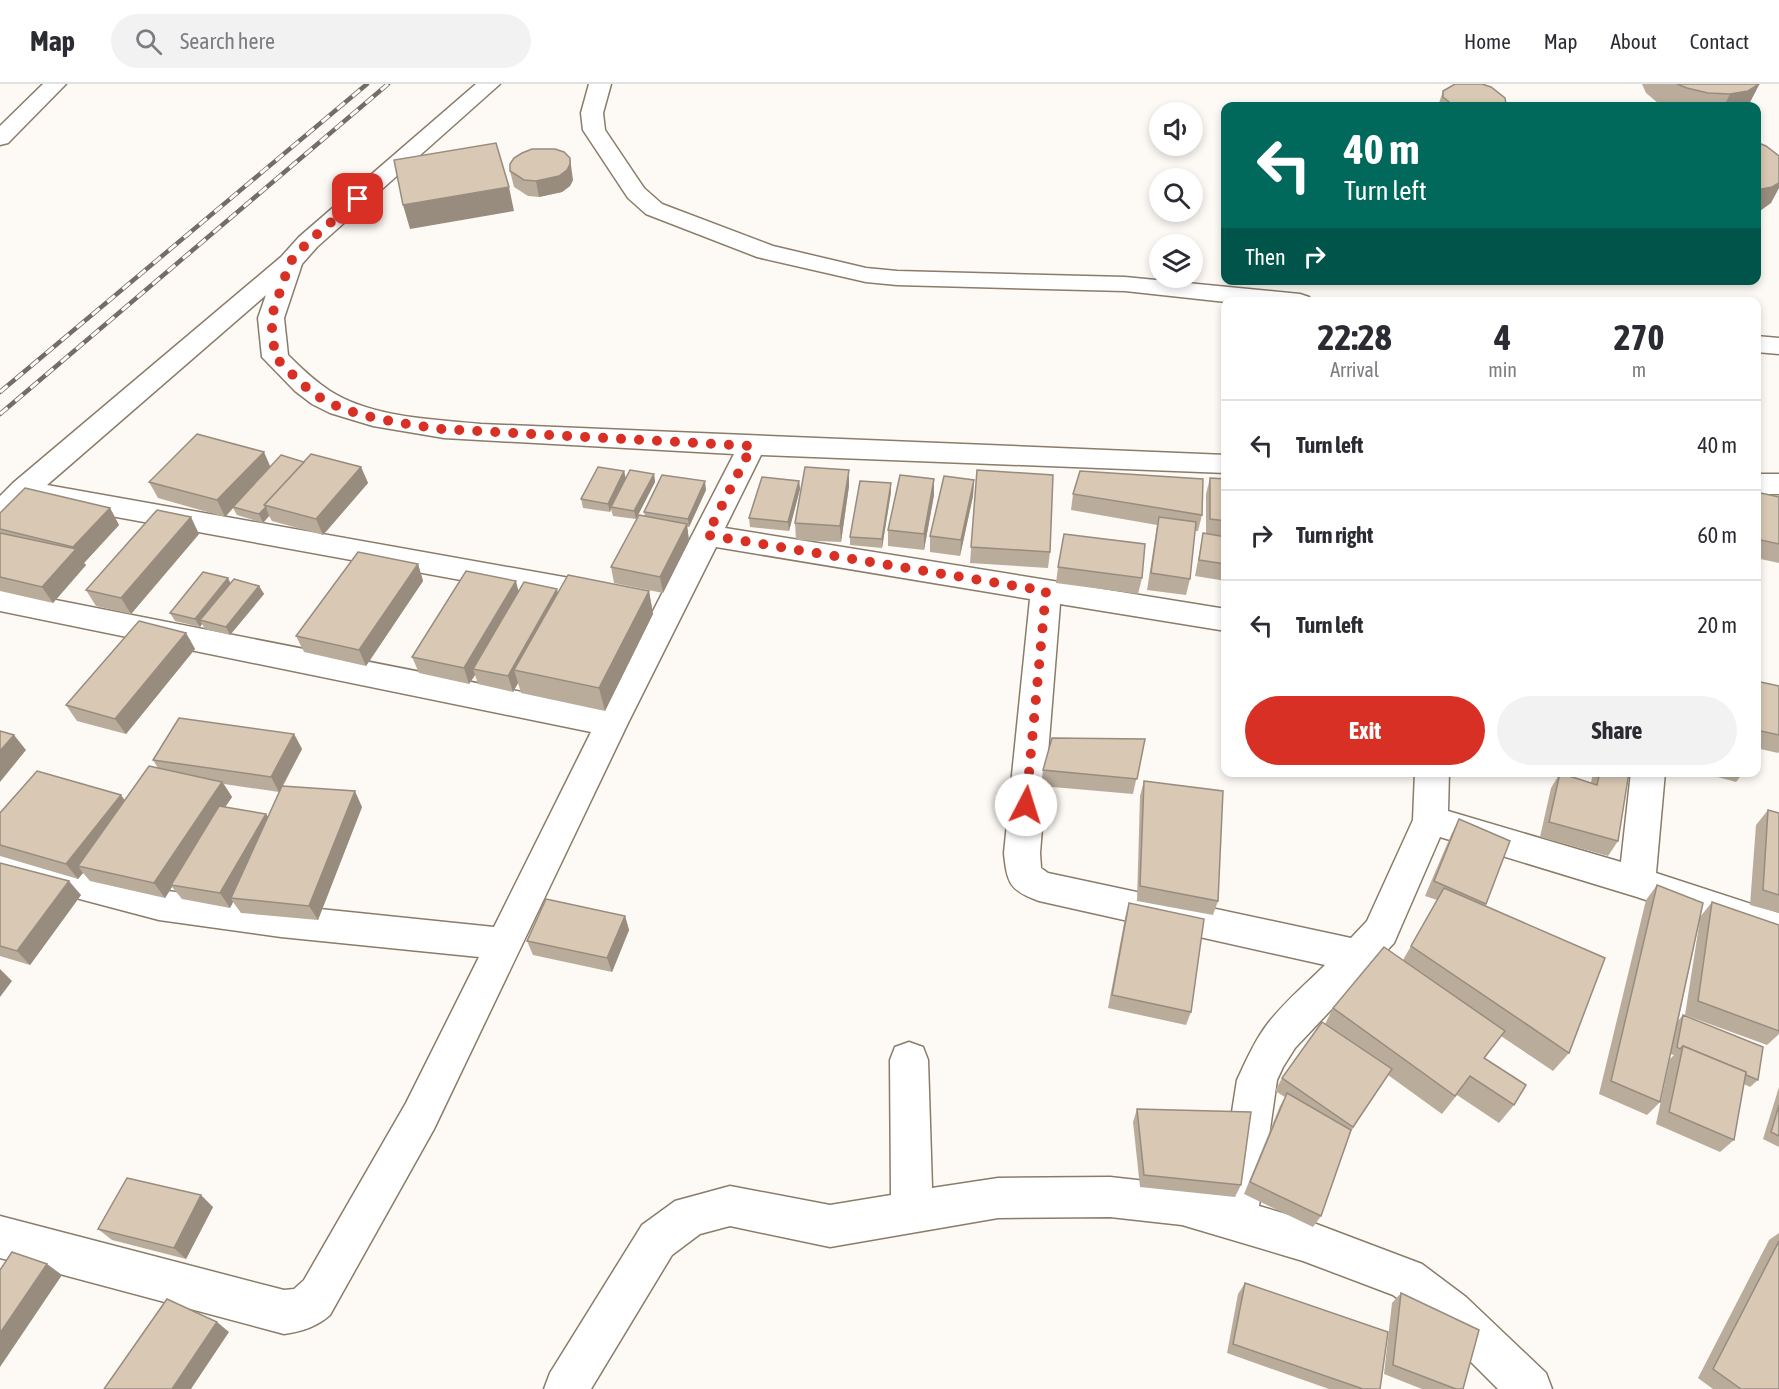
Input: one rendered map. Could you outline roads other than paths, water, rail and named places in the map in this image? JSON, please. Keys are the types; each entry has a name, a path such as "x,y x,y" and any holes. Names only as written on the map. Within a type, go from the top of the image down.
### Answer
{"street":[{"path":"0,138 56,84"},
{"path":"0,513 23,490 290,262 308,242 489,84"},
{"path":"600,84 590,112 590,121 636,193 654,209 766,252 866,275 897,278 1125,284 1251,297"},
{"path":"290,262 271,318 275,357 313,393 339,407 395,422 441,429 752,446 1221,464"},
{"path":"1761,344 1779,346"},
{"path":"0,1237 284,1312 300,1311 309,1306 319,1295 420,1116 612,723 651,604 707,535 752,446"},
{"path":"1761,484 1779,484"},
{"path":"23,490 651,604"},
{"path":"707,535 1221,619"},
{"path":"1046,591 1022,853 1024,876 1039,886 1359,956"},
{"path":"0,600 612,723"},
{"path":"1236,1221 1257,1080 1269,1054 1281,1036 1381,932 1431,820 1432,777"},
{"path":"1638,882 1648,777"},
{"path":"1431,820 1638,882 1779,929"},
{"path":"0,863 159,905 281,921 426,934 504,944"},
{"path":"909,1060 912,1212"},
{"path":"566,1389 657,1240 690,1216 730,1206 831,1227 998,1198 1110,1197 1182,1205 1303,1240 1407,1279 1450,1312 1530,1389"}],"railway":[{"path":"0,392 367,84"},
{"path":"0,414 388,84"}]}
